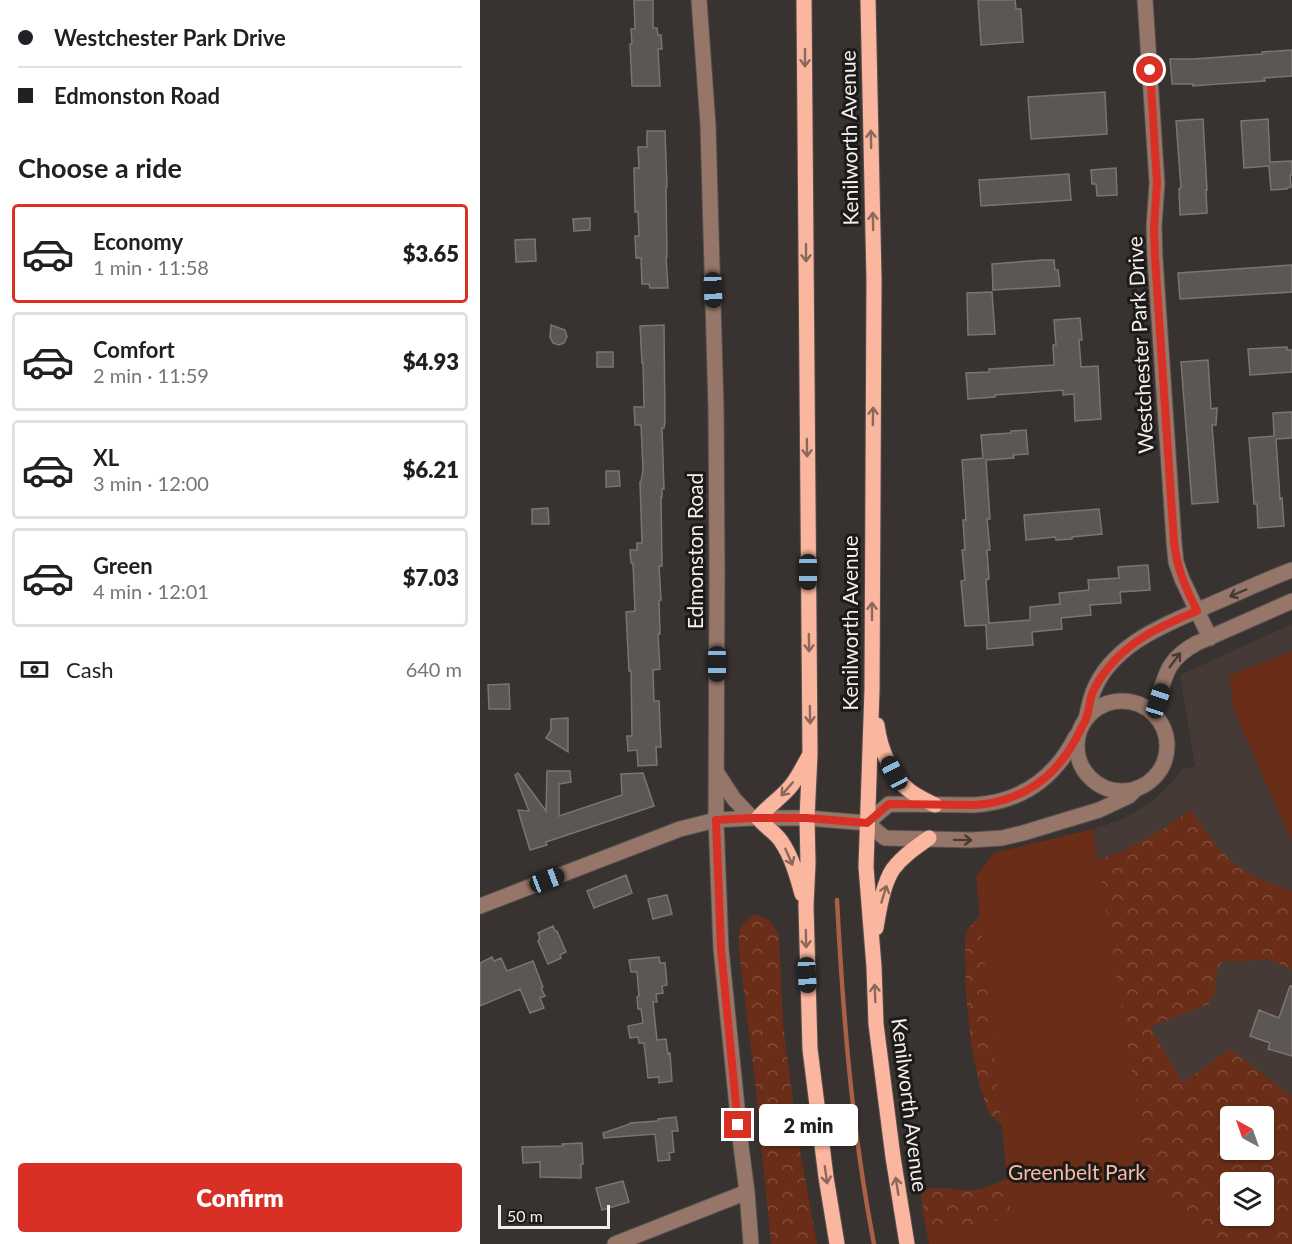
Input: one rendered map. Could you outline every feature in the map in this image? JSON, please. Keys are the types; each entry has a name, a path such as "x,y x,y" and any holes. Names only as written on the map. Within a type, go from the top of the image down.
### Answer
{"main road":[{"name":"Kenilworth Avenue","path":"804,0 810,754 807,818 807,975 810,1049 826,1178 837,1244"},
{"name":"Kenilworth Avenue","path":"868,0 874,280 872,690 866,867 876,1024 907,1244"},
{"path":"872,690 878,738 894,773 909,790 935,805"},
{"path":"806,906 789,855 780,840 755,818 791,785 810,754"},
{"path":"872,951 878,914 889,877 899,862 929,838"}],"street":[{"name":"Edmonston Road","path":"699,0 708,125 716,408 716,820 721,949 751,1244"},
{"name":"Westchester Park Drive","path":"1145,0 1157,183 1154,227 1155,258 1176,562 1210,638"},
{"path":"1137,788 1114,790 1101,786 1089,777 1083,768 1077,744 1092,693 1098,681 1117,657 1141,637 1292,570"},
{"path":"1154,714 1172,661 1183,650 1292,602"},
{"path":"480,906 680,829 716,820 807,818 867,823 885,838 977,840 1023,833 1099,810 1129,796 1148,782 1163,764 1166,754 1166,736 1154,714 1139,704 1116,701 1093,711 1083,724 1068,753 1051,772 1042,781 1015,797 987,804 889,804 867,823"},
{"path":"716,772 734,799 755,818"},
{"path":"615,1244 747,1192"}],"shaded area":[{"path":"1292,624 1292,1244 1249,1226 1274,1226 1274,1172 1220,1172 1220,1214 1150,1185 1093,829 1121,820 1137,811 1165,789 1182,769 1195,766 1180,675"}],"green space":[{"path":"1292,651 1292,841 1234,711 1229,676"},
{"path":"1191,810 1218,848 1236,865 1259,878 1292,891 1292,970 1264,958 1253,961 1223,961 1218,967 1214,995 1209,999 1211,1003 1150,1027 1183,1083 1230,1049 1292,1097 1292,1244 1187,1244 1013,1135 989,1113 980,1087 971,1045 966,994 965,942 967,930 1003,891 1125,850 1160,831"},
{"name":"Greenbelt Park","path":"1093,829 1150,1185 1208,1244 944,1244 942,1234 1011,1216 976,877 994,853"},
{"path":"753,915 769,921 779,936 783,1025 798,1139 817,1244 771,1244 739,951 740,930"},
{"path":"1015,1175 1133,1244 929,1244 921,1192 934,1188 974,1190"}],"building":[{"path":"634,0 653,0 653,28 657,28 658,35 661,35 662,49 658,49 660,86 632,86 630,44 632,44 631,29 635,29"},
{"path":"978,0 1015,0 1016,9 1021,9 1023,42 981,45"},
{"path":"1292,50 1292,76 1264,78 1265,81 1193,86 1193,84 1172,84 1170,59"},
{"path":"1105,92 1107,134 1031,139 1028,97"},
{"path":"1203,119 1207,213 1180,215 1179,189 1181,188 1176,121"},
{"path":"1268,119 1270,162 1292,161 1291,187 1287,189 1271,190 1269,166 1244,168 1241,121"},
{"path":"647,131 665,131 668,288 650,288 649,284 642,284 641,258 636,258 635,236 639,236 638,212 635,212 634,168 639,168 638,147 647,147"},
{"path":"1116,168 1117,195 1097,196 1096,184 1092,184 1091,170"},
{"path":"1069,174 1071,200 981,206 979,180"},
{"path":"590,218 590,230 574,231 573,219"},
{"path":"535,239 536,261 516,262 515,240"},
{"path":"1054,260 1060,286 993,290 992,264"},
{"path":"1292,265 1292,292 1180,299 1178,273"},
{"path":"992,292 995,334 968,335 967,293"},
{"path":"1080,318 1081,367 1098,366 1101,419 1075,421 1074,394 1063,395 1063,390 968,399 966,373 989,372 989,369 1054,365 1053,345 1056,345 1054,320"},
{"path":"551,325 565,330 567,337 564,343 559,345 553,343 550,337"},
{"path":"664,325 665,422 662,428 664,489 662,489 661,497 662,566 659,566 661,600 659,601 660,634 658,634 660,669 653,670 654,701 659,701 661,747 656,747 657,765 638,766 637,750 628,751 627,736 632,736 631,671 629,671 626,612 635,611 633,563 631,563 630,550 637,550 637,543 642,543 641,425 635,425 634,407 644,407 640,326"},
{"path":"1287,347 1287,350 1292,350 1292,372 1250,375 1248,349"},
{"path":"597,352 613,352 613,367 597,367"},
{"path":"1208,360 1211,409 1217,408 1216,425 1212,425 1218,502 1192,504 1181,362"},
{"path":"1292,412 1292,438 1276,439 1284,526 1258,528 1249,438 1274,436 1273,413"},
{"path":"1026,430 1028,454 1013,455 1014,458 986,460 990,519 987,519 990,550 987,550 989,579 986,580 989,623 1030,620 1030,607 1060,604 1059,593 1089,590 1088,580 1119,578 1118,567 1148,565 1150,590 1120,592 1121,603 1090,605 1091,615 1061,618 1062,629 1032,632 1033,645 987,649 986,625 965,626 961,581 965,580 962,550 965,550 963,520 966,520 962,460 983,458 981,435"},
{"path":"606,471 619,471 620,486 606,487"},
{"path":"548,508 549,524 532,524 532,509"},
{"path":"1099,509 1102,534 1072,537 1072,539 1056,540 1055,537 1026,540 1024,515"},
{"path":"509,684 510,709 489,709 488,685"},
{"path":"568,718 568,752 546,738 551,730 551,719"},
{"path":"547,771 570,771 571,782 559,784 559,816 622,795 621,774 643,773 654,806 546,842 547,845 530,850 518,810 529,811 515,775 518,773 546,811"},
{"path":"626,875 632,893 594,908 587,891"},
{"path":"667,895 672,914 653,919 648,899"},
{"path":"553,926 566,952 560,955 561,958 548,964 538,941 540,938 538,933"},
{"path":"492,957 494,961 501,958 507,971 533,961 543,987 541,988 545,996 540,998 544,1008 530,1013 520,989 480,1006 480,963"},
{"path":"659,957 660,963 665,963 667,985 662,986 663,993 656,994 657,1002 653,1002 657,1040 666,1039 668,1054 670,1053 672,1081 659,1083 659,1077 648,1078 644,1043 639,1043 638,1037 630,1038 628,1026 643,1023 641,1009 638,1009 637,972 631,972 629,960"},
{"path":"1290,986 1292,986 1292,1056 1268,1049 1270,1043 1250,1036 1259,1010 1279,1018"},
{"path":"676,1117 678,1131 672,1131 674,1152 669,1153 670,1160 658,1161 655,1134 604,1138 603,1133 630,1123"},
{"path":"582,1143 581,1178 540,1177 540,1162 523,1163 522,1147"},
{"path":"623,1181 629,1202 602,1210 596,1188"}],"waterway":[{"path":"837,900 850,1073 860,1159 874,1244"}],"route":[{"path":"738,1125 721,949 716,820 807,818 867,823 889,804 958,806 987,804 1015,797 1042,781 1068,753 1086,719 1092,693 1098,681 1117,657 1141,637 1197,611 1176,562 1174,542 1155,258 1154,227 1157,183 1150,70"}]}
